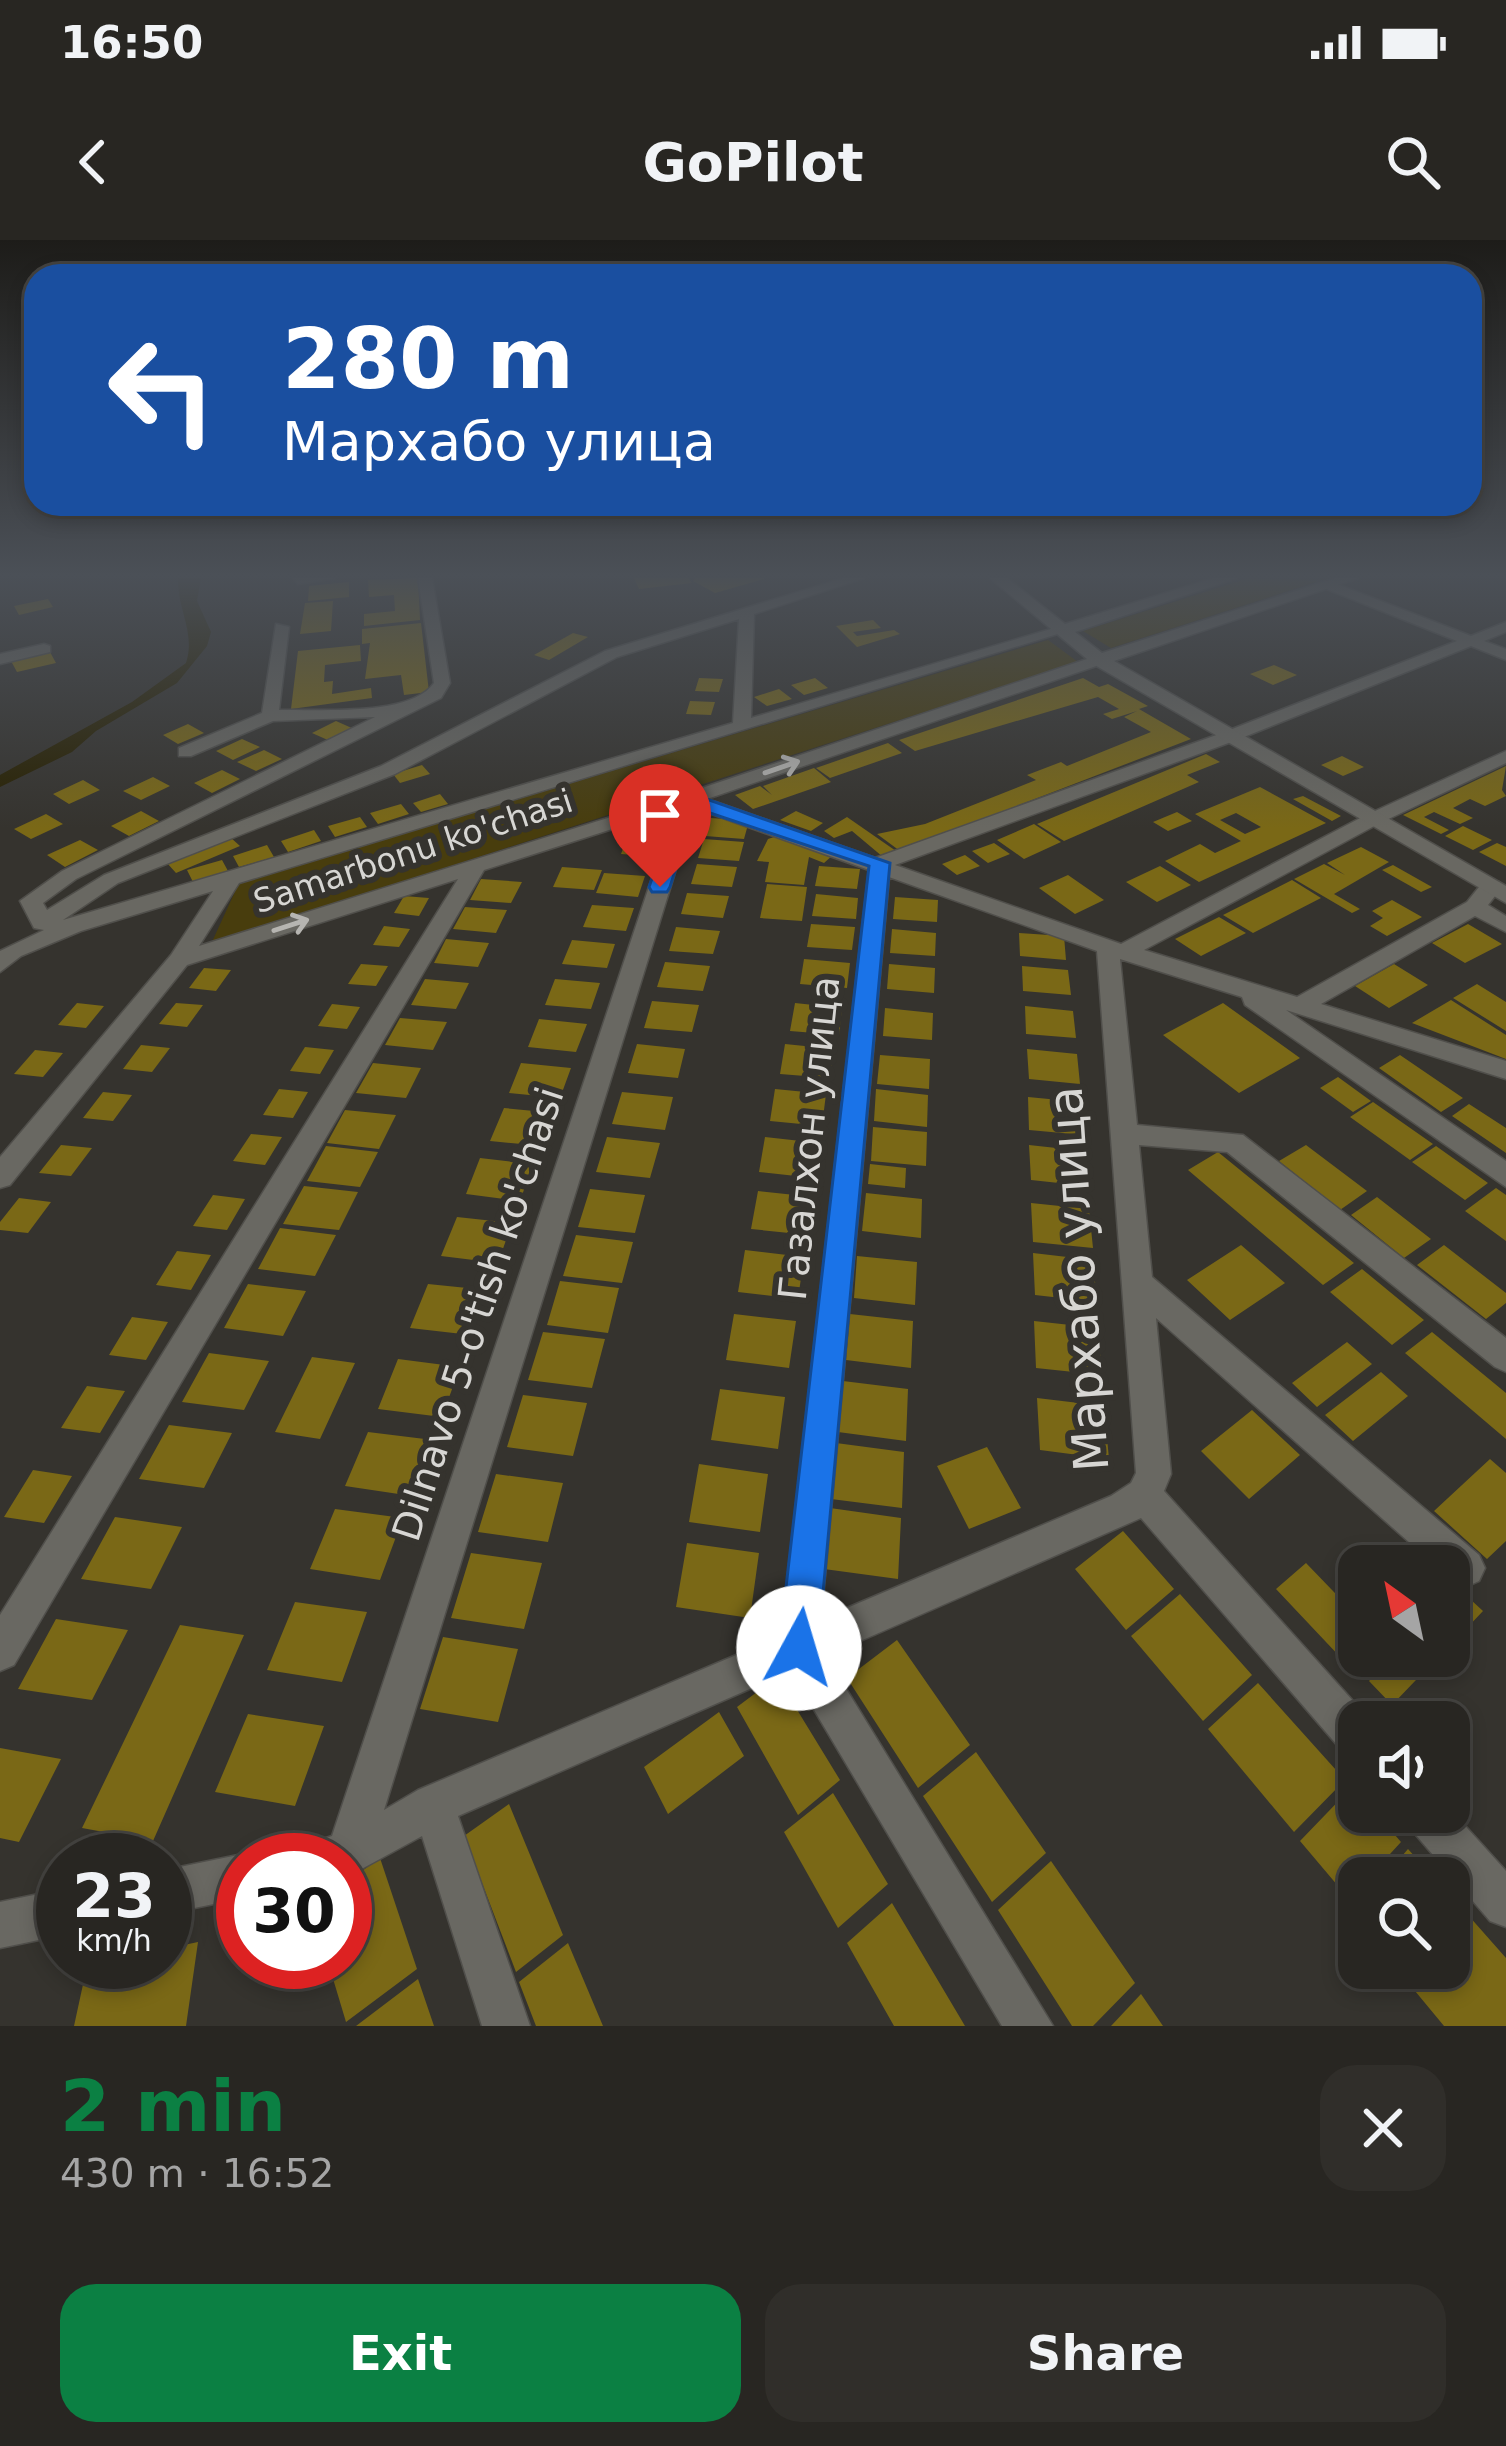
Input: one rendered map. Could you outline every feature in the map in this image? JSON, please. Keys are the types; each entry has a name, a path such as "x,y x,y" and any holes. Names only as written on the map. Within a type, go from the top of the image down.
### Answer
{"street":[{"path":"270,716 277,661"},
{"path":"42,923 31,901 69,874 408,711 435,694 442,682 439,661"},
{"path":"42,923 111,879 388,770 597,661"},
{"path":"742,726 745,661"},
{"name":"Samarbonu ko'chasi","path":"0,965 13,951 73,926 956,661"},
{"name":"Samarbonu ko'chasi","path":"179,960 688,799 1095,661"},
{"path":"1101,661 1499,892 1301,1005"},
{"path":"880,863 1228,737 1417,661"},
{"path":"185,752 270,716 408,711"},
{"path":"1116,949 1506,756"},
{"path":"688,799 1116,949 1506,1070"},
{"name":"Dilnavo 5-o'tish ko'chasi","path":"344,1833 688,799"},
{"name":"Газалхон улица","path":"799,1648 880,863"},
{"path":"0,1651 476,866"},
{"name":"Samarbonu ko'chasi","path":"0,1177 179,960 232,878"},
{"path":"1475,908 1506,925"},
{"path":"42,923 73,926"},
{"name":"Мархабо улица","path":"1116,949 1124,1134 1154,1474 1144,1495 1338,1714"},
{"path":"1235,986 1506,1176"},
{"path":"1124,1134 1234,1142 1506,1357"},
{"path":"1140,1285 1440,1545"},
{"path":"372,1838 433,1805 1124,1509 1144,1495"},
{"path":"799,1648 1029,2026"},
{"path":"433,1805 506,2026"},
{"path":"1443,1833 1506,1904"},
{"path":"0,1925 36,1918"}],"shaded area":[{"path":"195,661 177,683 96,731 72,752 0,787 0,775 132,702"},
{"path":"977,661 1078,662 211,944 239,883"}],"building":[{"path":"11,661 56,663 17,672"},
{"path":"297,661 358,661 325,665 324,682 333,681 332,694 371,688 372,698 291,709"},
{"path":"367,661 425,661 429,692 404,695 401,675 365,679"},
{"path":"1274,665 1297,675 1273,685 1250,674"},
{"path":"699,678 723,679 719,692 695,691"},
{"path":"815,678 828,688 804,695 791,685"},
{"path":"1083,678 1099,687 1108,684 1148,706 1139,709 1191,739 900,851 877,834 925,824 1036,780 1027,775 1061,762 1067,766 1151,732 1124,717 1137,711 1112,719 1103,714 1119,709 1098,697 915,751 899,740"},
{"path":"779,689 792,699 767,706 754,697"},
{"path":"690,701 715,702 711,715 686,714"},
{"path":"336,721 354,729 330,741 312,733"},
{"path":"188,724 204,733 178,744 163,735"},
{"path":"242,739 260,747 233,760 216,751"},
{"path":"888,743 902,753 830,778 816,768"},
{"path":"264,750 282,759 256,771 237,762"},
{"path":"1206,754 1220,762 1187,775 1199,782 1064,841 1037,824"},
{"path":"1342,756 1364,767 1343,776 1321,765"},
{"path":"422,765 430,774 400,783 393,774"},
{"path":"1506,766 1502,790 1506,796 1485,806 1470,799 1453,808 1473,818 1460,824 1434,812 1424,817 1449,830 1441,834 1403,815"},
{"path":"814,768 831,782 753,809 735,795 760,786 772,795 763,786"},
{"path":"222,770 240,779 212,793 194,783"},
{"path":"153,777 170,786 141,800 123,791"},
{"path":"83,780 100,790 69,804 53,794"},
{"path":"1260,787 1326,823 1199,882 1165,861 1200,844 1215,853 1241,841 1195,814","holes":["1236,813 1261,827 1245,834 1220,820"]},
{"path":"440,794 448,804 421,812 413,803"},
{"path":"1303,796 1341,816 1332,821 1293,799"},
{"path":"401,804 409,814 378,824 370,813"},
{"path":"141,811 159,821 129,836 111,826"},
{"path":"796,811 823,823 811,831 780,820"},
{"path":"1177,812 1192,821 1168,831 1153,822"},
{"path":"46,814 63,824 31,839 14,829"},
{"path":"360,817 367,827 335,837 328,826"},
{"path":"847,817 896,851 883,857 852,831 834,838 824,831"},
{"path":"711,818 749,821 744,839 705,836"},
{"path":"1034,824 1061,842 1024,859 997,840"},
{"path":"1463,826 1492,840 1473,850 1445,836"},
{"path":"314,830 321,841 288,852 281,841"},
{"path":"628,835 668,838 661,857 621,854"},
{"path":"780,835 833,855 824,863 809,857 804,885 765,882 769,862 757,861 768,839"},
{"path":"230,837 240,846 176,873 167,863"},
{"path":"704,839 744,842 739,861 698,858"},
{"path":"80,840 98,850 65,867 47,855"},
{"path":"994,843 1010,854 988,863 972,851"},
{"path":"1497,843 1506,847 1506,866 1479,852"},
{"path":"267,845 274,857 239,867 233,856"},
{"path":"1361,847 1389,862 1334,894 1360,909 1352,913 1294,879 1324,864 1345,875 1327,863"},
{"path":"965,855 980,866 957,875 942,864"},
{"path":"222,860 228,871 193,882 187,870"},
{"path":"697,864 737,867 732,887 691,884"},
{"path":"1393,865 1432,887 1421,892 1382,870"},
{"path":"819,866 860,869 857,889 815,886"},
{"path":"1160,866 1191,885 1157,902 1126,882"},
{"path":"562,867 602,870 594,890 553,887"},
{"path":"604,873 645,876 638,897 596,893"},
{"path":"1068,875 1104,900 1075,914 1039,888"},
{"path":"481,879 522,882 511,903 470,900"},
{"path":"1292,880 1321,898 1253,933 1223,915"},
{"path":"767,884 807,887 802,921 760,918"},
{"path":"687,893 729,896 723,918 681,914"},
{"path":"816,894 858,898 856,919 812,916"},
{"path":"404,896 429,898 419,916 394,913"},
{"path":"895,897 938,900 937,922 893,919"},
{"path":"1392,900 1422,917 1387,936 1370,926 1383,918 1372,911"},
{"path":"592,905 634,908 626,931 583,927"},
{"path":"465,907 507,910 496,933 453,929"},
{"path":"1219,917 1246,933 1201,956 1175,939"},
{"path":"811,924 855,927 852,950 807,947"},
{"path":"1468,924 1502,944 1465,963 1432,943"},
{"path":"384,926 410,929 399,947 373,945"},
{"path":"676,927 720,931 713,954 669,951"},
{"path":"892,929 936,933 935,956 890,953"},
{"path":"1019,933 1064,936 1066,960 1020,956"},
{"path":"446,939 489,943 478,967 434,963"},
{"path":"572,940 615,944 607,968 562,964"},
{"path":"804,959 850,963 847,988 800,984"},
{"path":"665,962 710,966 703,991 657,987"},
{"path":"361,964 388,966 376,986 348,984"},
{"path":"889,964 935,968 934,993 887,989"},
{"path":"1394,964 1428,985 1389,1008 1355,986"},
{"path":"1022,966 1068,970 1071,995 1023,991"},
{"path":"204,968 231,970 216,991 189,988"},
{"path":"425,979 469,983 456,1009 411,1005"},
{"path":"555,979 600,983 591,1009 545,1005"},
{"path":"1477,984 1506,1002 1506,1031 1453,998"},
{"path":"1451,1000 1506,1035 1506,1059 1412,1023"},
{"path":"652,1001 699,1005 692,1032 644,1028"},
{"path":"77,1003 104,1006 86,1028 58,1025"},
{"path":"176,1003 203,1005 187,1027 159,1024"},
{"path":"795,1003 842,1008 839,1035 790,1031"},
{"path":"1223,1003 1300,1058 1239,1093 1163,1035"},
{"path":"332,1004 360,1007 347,1029 318,1026"},
{"path":"1025,1006 1073,1011 1076,1038 1026,1034"},
{"path":"885,1008 933,1013 932,1040 883,1036"},
{"path":"400,1018 447,1022 433,1050 385,1045"},
{"path":"539,1019 587,1024 576,1052 528,1047"},
{"path":"637,1044 685,1049 678,1078 628,1073"},
{"path":"785,1044 834,1049 830,1078 780,1074"},
{"path":"141,1045 170,1048 152,1072 123,1069"},
{"path":"305,1047 334,1050 320,1074 290,1071"},
{"path":"1027,1049 1077,1054 1080,1084 1029,1079"},
{"path":"35,1050 63,1053 43,1077 14,1074"},
{"path":"880,1055 930,1059 929,1089 877,1084"},
{"path":"1400,1055 1463,1098 1441,1112 1379,1068"},
{"path":"373,1063 421,1068 406,1098 356,1093"},
{"path":"521,1063 571,1068 560,1098 509,1093"},
{"path":"1338,1077 1371,1101 1353,1112 1320,1088"},
{"path":"279,1089 308,1092 293,1118 263,1115"},
{"path":"775,1089 826,1094 822,1126 770,1121"},
{"path":"876,1089 928,1095 927,1127 874,1121"},
{"path":"103,1092 132,1095 113,1121 83,1118"},
{"path":"622,1092 673,1097 665,1130 612,1124"},
{"path":"1028,1097 1080,1102 1084,1135 1029,1130"},
{"path":"1373,1102 1433,1144 1410,1160 1350,1117"},
{"path":"1469,1104 1506,1128 1506,1153 1452,1116"},
{"path":"504,1108 555,1113 543,1146 490,1141"},
{"path":"345,1110 396,1115 379,1149 327,1143"},
{"path":"873,1127 927,1132 926,1166 871,1161"},
{"path":"251,1134 282,1137 265,1165 233,1161"},
{"path":"607,1137 660,1143 650,1178 596,1172"},
{"path":"765,1137 819,1143 814,1178 759,1172"},
{"path":"61,1145 92,1148 71,1176 39,1173"},
{"path":"1029,1145 1084,1151 1087,1186 1031,1180"},
{"path":"1306,1145 1367,1191 1340,1210 1279,1161"},
{"path":"326,1146 378,1152 360,1187 307,1181"},
{"path":"1436,1146 1488,1183 1465,1200 1412,1162"},
{"path":"1218,1152 1354,1263 1323,1285 1188,1170"},
{"path":"480,1158 533,1164 520,1201 466,1194"},
{"path":"870,1164 906,1168 905,1188 868,1184"},
{"path":"304,1186 358,1192 339,1230 283,1224"},
{"path":"1496,1188 1506,1195 1506,1241 1465,1211"},
{"path":"590,1189 645,1195 635,1233 578,1227"},
{"path":"758,1191 814,1197 809,1235 751,1229"},
{"path":"866,1193 922,1199 921,1238 862,1231"},
{"path":"213,1195 245,1199 227,1230 193,1226"},
{"path":"1377,1197 1431,1239 1404,1258 1351,1215"},
{"path":"19,1198 51,1202 28,1233 0,1230 0,1222"},
{"path":"1031,1203 1089,1209 1093,1248 1033,1242"},
{"path":"457,1217 512,1223 498,1263 441,1256"},
{"path":"280,1228 336,1235 315,1276 258,1269"},
{"path":"576,1235 633,1242 622,1283 563,1276"},
{"path":"1241,1245 1285,1283 1230,1320 1187,1280"},
{"path":"1444,1245 1506,1293 1506,1303 1486,1319 1417,1265"},
{"path":"745,1250 804,1257 798,1299 738,1292"},
{"path":"177,1251 211,1255 191,1290 156,1285"},
{"path":"1033,1253 1093,1260 1097,1302 1035,1295"},
{"path":"857,1256 917,1262 915,1305 854,1298"},
{"path":"1362,1269 1424,1320 1392,1345 1330,1292"},
{"path":"560,1281 619,1288 608,1333 547,1325"},
{"path":"248,1284 306,1291 283,1336 224,1328"},
{"path":"428,1284 487,1290 471,1335 410,1328"},
{"path":"734,1314 796,1321 789,1368 726,1360"},
{"path":"850,1314 913,1321 911,1368 846,1360"},
{"path":"132,1317 168,1322 146,1360 109,1355"},
{"path":"1034,1321 1098,1328 1102,1375 1036,1368"},
{"path":"543,1332 605,1339 592,1388 528,1380"},
{"path":"1432,1332 1506,1393 1506,1439 1405,1353"},
{"path":"1347,1342 1372,1364 1317,1407 1292,1383"},
{"path":"209,1353 269,1361 244,1410 182,1402"},
{"path":"312,1357 355,1363 320,1439 275,1432"},
{"path":"398,1359 460,1367 442,1417 378,1409"},
{"path":"1381,1372 1408,1396 1353,1441 1325,1415"},
{"path":"843,1381 908,1389 906,1441 838,1432"},
{"path":"87,1386 125,1391 100,1433 61,1428"},
{"path":"720,1389 785,1397 778,1449 711,1440"},
{"path":"523,1395 587,1403 573,1456 507,1447"},
{"path":"1037,1398 1104,1406 1109,1459 1040,1450"},
{"path":"1252,1410 1300,1455 1249,1499 1201,1451"},
{"path":"169,1425 232,1433 204,1488 139,1479"},
{"path":"368,1432 433,1440 412,1496 345,1486"},
{"path":"836,1443 904,1452 902,1508 831,1499"},
{"path":"987,1447 1021,1508 969,1529 937,1466"},
{"path":"1490,1459 1506,1473 1506,1541 1487,1559 1434,1511"},
{"path":"699,1464 768,1474 760,1532 689,1522"},
{"path":"33,1470 72,1476 44,1523 4,1517"},
{"path":"496,1474 563,1483 548,1542 478,1532"},
{"path":"830,1508 901,1518 898,1579 824,1569"},
{"path":"335,1509 403,1518 380,1580 310,1569"},
{"path":"115,1517 182,1527 151,1589 81,1579"},
{"path":"1123,1531 1174,1589 1126,1630 1075,1569"},
{"path":"687,1543 759,1553 750,1618 676,1607"},
{"path":"471,1553 542,1563 524,1629 451,1618"},
{"path":"1306,1563 1338,1596 1338,1655 1276,1589"},
{"path":"1180,1594 1252,1675 1203,1721 1131,1636"},
{"path":"1470,1599 1483,1611 1470,1625"},
{"path":"295,1602 367,1612 342,1682 267,1670"},
{"path":"56,1619 128,1630 92,1700 18,1689"},
{"path":"180,1625 244,1635 157,1833 82,1828"},
{"path":"443,1637 518,1649 498,1722 420,1709"},
{"path":"897,1640 970,1745 918,1788 847,1678"},
{"path":"777,1677 840,1780 798,1815 737,1707"},
{"path":"1373,1677 1419,1677 1396,1701 1388,1701 1369,1681"},
{"path":"1258,1683 1338,1772 1338,1787 1294,1832 1208,1729"},
{"path":"719,1712 744,1756 668,1814 644,1767"},
{"path":"248,1714 324,1726 295,1806 215,1792"},
{"path":"0,1748 61,1759 19,1842 0,1838"},
{"path":"976,1752 1046,1853 992,1902 923,1796"},
{"path":"833,1793 888,1884 838,1928 784,1832"},
{"path":"1338,1802 1338,1833 1393,1833 1401,1842 1387,1857 1338,1857 1338,1886 1300,1841"},
{"path":"509,1804 563,1935 516,1972 464,1836"},
{"path":"380,1858 417,1969 346,2022 336,1989 372,1989 372,1864"},
{"path":"1051,1861 1135,1983 1093,2026 1072,2026 998,1910"},
{"path":"892,1903 965,2026 894,2026 847,1943"},
{"path":"1470,1917 1506,1958 1506,2026 1444,2026 1413,1989 1470,1989"},
{"path":"198,1942 192,1984 192,1943"},
{"path":"568,1943 603,2026 536,2026 519,1982"},
{"path":"418,1979 434,2026 356,2026"},
{"path":"82,1989 191,1989 186,2026 74,2026"},
{"path":"1141,1994 1163,2026 1111,2026"}],"route":[{"path":"660,887 688,799 880,863 799,1648"}]}
